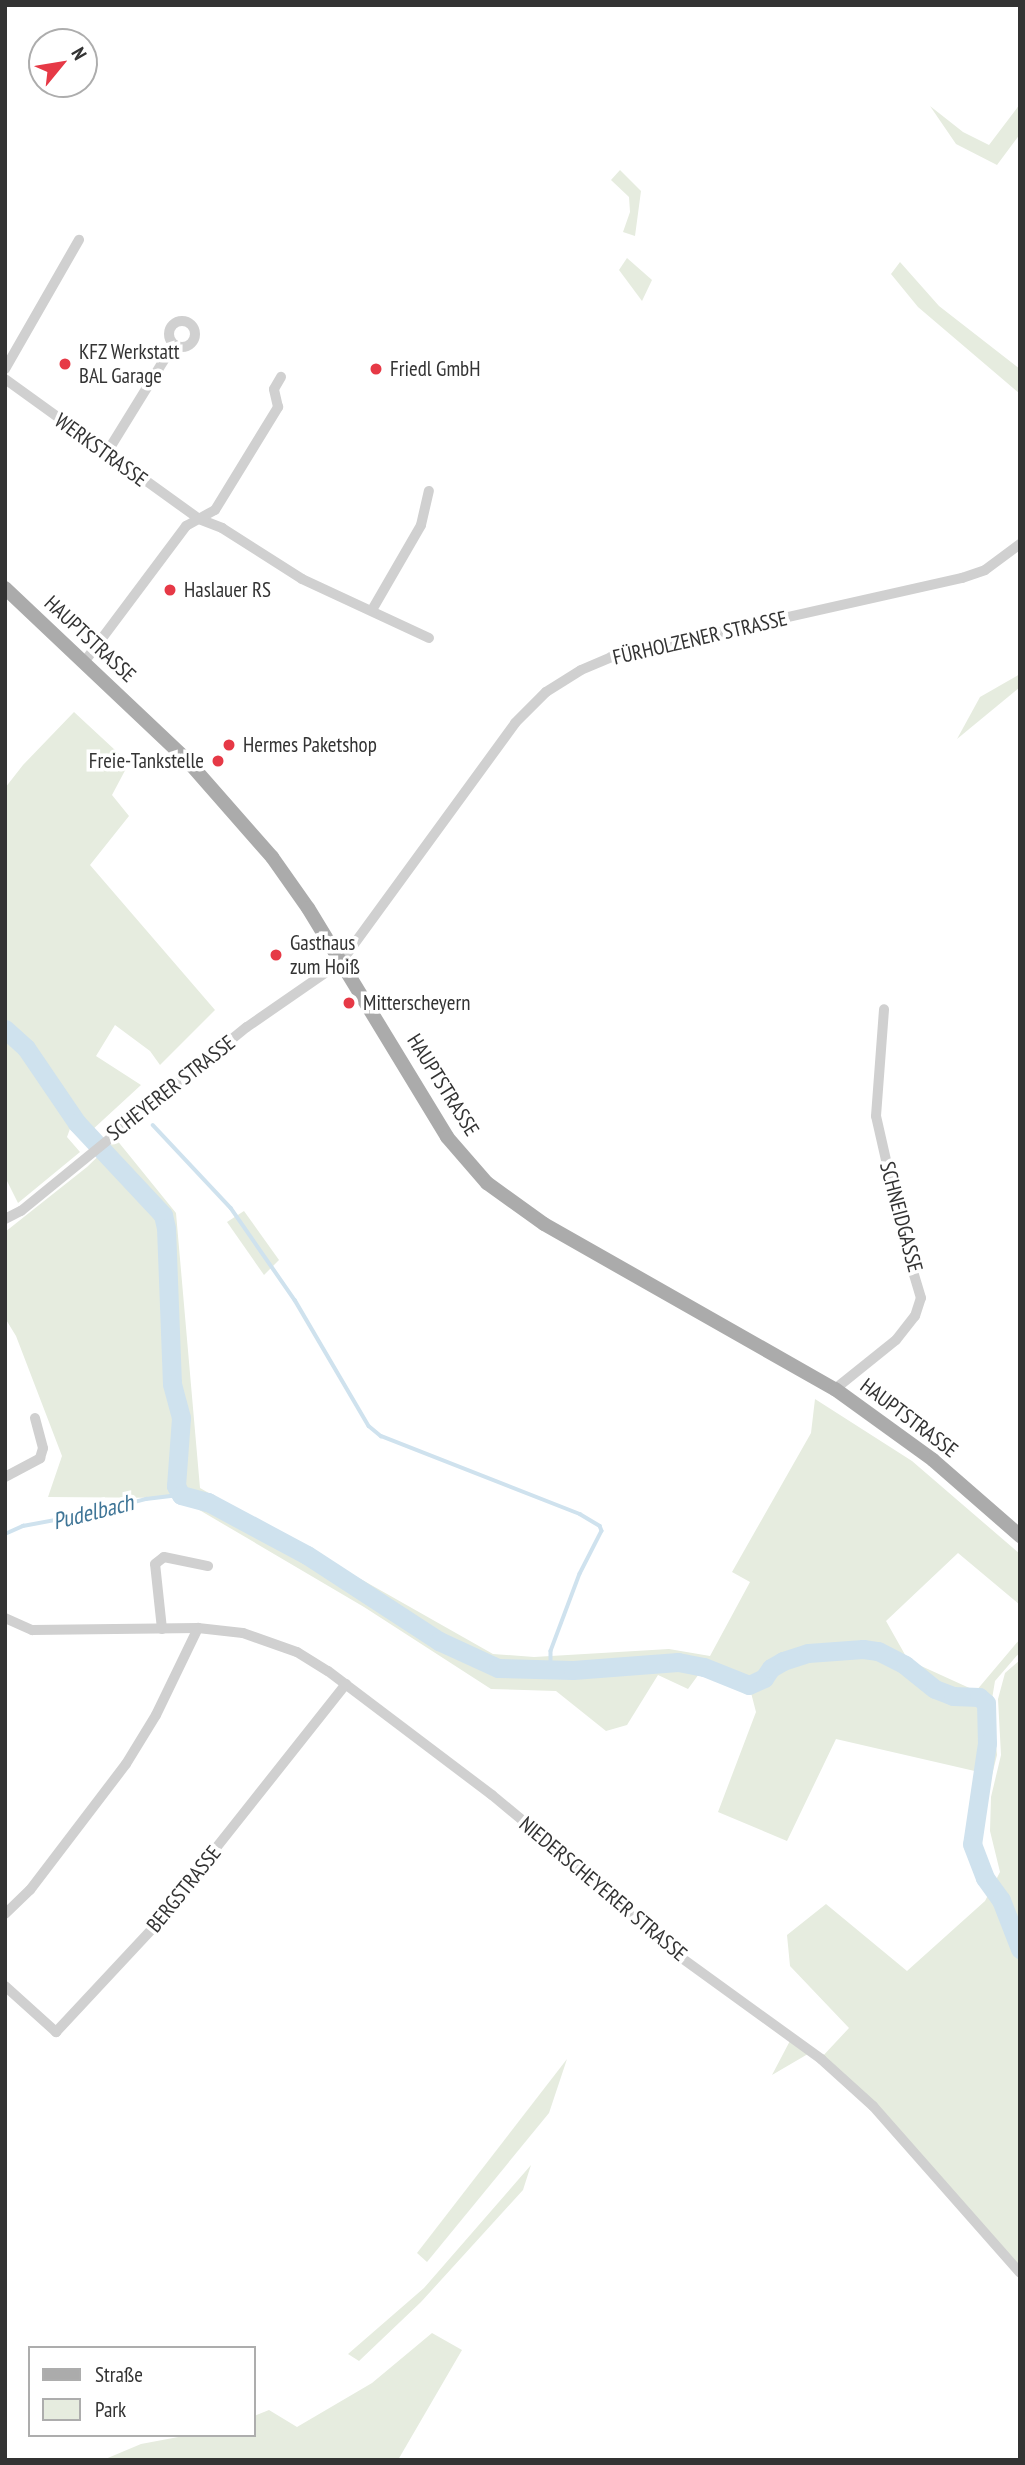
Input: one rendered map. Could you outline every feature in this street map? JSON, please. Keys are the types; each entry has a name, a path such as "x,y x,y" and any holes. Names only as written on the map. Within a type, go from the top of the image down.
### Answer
{"main road":[{"name":"HAUPTSTRASSE","path":"5,588 185,758 272,857 341,962 447,1137 487,1183 544,1224 835,1389 924,1453 1020,1536"}],"street":[{"path":"5,369 79,240"},
{"path":"106,454 174,344"},
{"path":"85,661 186,526 215,510 278,407 274,389 281,377"},
{"name":"WERKSTRASSE","path":"5,379 199,519 222,528 302,579 429,638"},
{"path":"372,610 421,525 429,491"},
{"name":"FÜRHOLZENER STRASSE","path":"341,962 515,723 546,692 558,684 611,657 962,578 985,570 1020,544"},
{"name":"SCHEYERER STRASSE","path":"5,1219 22,1211 112,1134 247,1027 341,962"},
{"name":"SCHNEIDGASSE","path":"835,1389 896,1339 915,1316 921,1298 876,1115 884,1009"},
{"path":"5,1477 40,1458 43,1448 35,1418"},
{"path":"162,1629 155,1564 164,1557 208,1566"},
{"name":"NIEDERSCHEYERER STRASSE","path":"5,1618 32,1630 198,1628 243,1633 298,1652 346,1684 568,1858 661,1943 821,2059 873,2106 1020,2273"},
{"path":"5,1914 30,1890 127,1764 156,1715 198,1628"},
{"name":"BERGSTRASSE","path":"5,1986 56,2032 151,1930 346,1684"}],"green space":[{"path":"1020,104 1020,134 997,165 956,144 930,106 963,132 989,145"},
{"path":"620,170 641,191 635,236 623,232 630,212 629,197 611,180"},
{"path":"627,258 652,280 642,301 619,270"},
{"path":"900,262 939,306 1020,369 1020,394 918,307 891,274"},
{"path":"1020,674 1020,687 957,739 980,697"},
{"path":"74,712 129,763 112,795 129,816 90,865 215,1010 160,1065 150,1051 115,1025 96,1056 141,1085 91,1131 36,1051 5,1022 5,788 23,765"},
{"path":"5,1039 21,1052 71,1126 67,1137 80,1152 18,1203 5,1177"},
{"path":"116,1139 176,1213 200,1488 493,1654 534,1657 669,1649 710,1656 750,1582 732,1572 811,1433 815,1399 912,1461 1020,1554 1020,1605 958,1553 886,1621 908,1660 976,1691 1020,1639 1020,1652 995,1681 992,1699 997,1755 992,1775 836,1739 787,1841 718,1812 756,1712 749,1685 704,1667 688,1689 658,1675 627,1725 606,1731 556,1691 491,1689 364,1607 179,1498 48,1497 62,1456 16,1336 5,1318 5,1232 87,1167"},
{"path":"244,1211 279,1260 264,1275 227,1222"},
{"path":"1020,1660 1020,2273 873,2106 813,2051 821,2058 849,2028 790,1966 787,1935 826,1904 907,1971 985,1901 1000,1872 990,1831 991,1797 1001,1755 998,1699 1005,1673"},
{"path":"792,2037 813,2051 772,2075"},
{"path":"567,2059 549,2113 427,2262 417,2253"},
{"path":"531,2165 523,2190 421,2302 359,2361 348,2354 424,2288"},
{"path":"432,2333 462,2350 398,2460 103,2460 141,2444 178,2437 256,2437 256,2415 269,2410 297,2427 372,2383"}],"waterway":[{"path":"5,1029 26,1048 77,1123 163,1215 166,1228 172,1384 181,1418 176,1486 181,1495 208,1502 307,1555 439,1641 498,1668 573,1670 678,1662 704,1667 749,1685 764,1678 771,1668 783,1661 808,1653 863,1649 878,1651 905,1665 935,1689 953,1696 979,1697 986,1703 987,1743 972,1844 985,1878 1001,1900 1020,1949"},
{"path":"153,1125 231,1208 295,1300 369,1426 381,1436 580,1514 600,1526 602,1531 580,1574 551,1651 551,1670"},
{"name":"Pudelbach","path":"5,1534 23,1526 88,1514 146,1499 181,1495"}],"place":[{"name":"KFZ Werkstatt BAL Garage","path":"65,364"},
{"name":"Friedl GmbH","path":"376,369"},
{"name":"Haslauer RS","path":"170,590"},
{"name":"Hermes Paketshop","path":"229,745"},
{"name":"Freie-Tankstelle","path":"218,761"},
{"name":"Gasthaus zum Hoiß","path":"276,955"},
{"name":"Mitterscheyern","path":"349,1003"}]}
